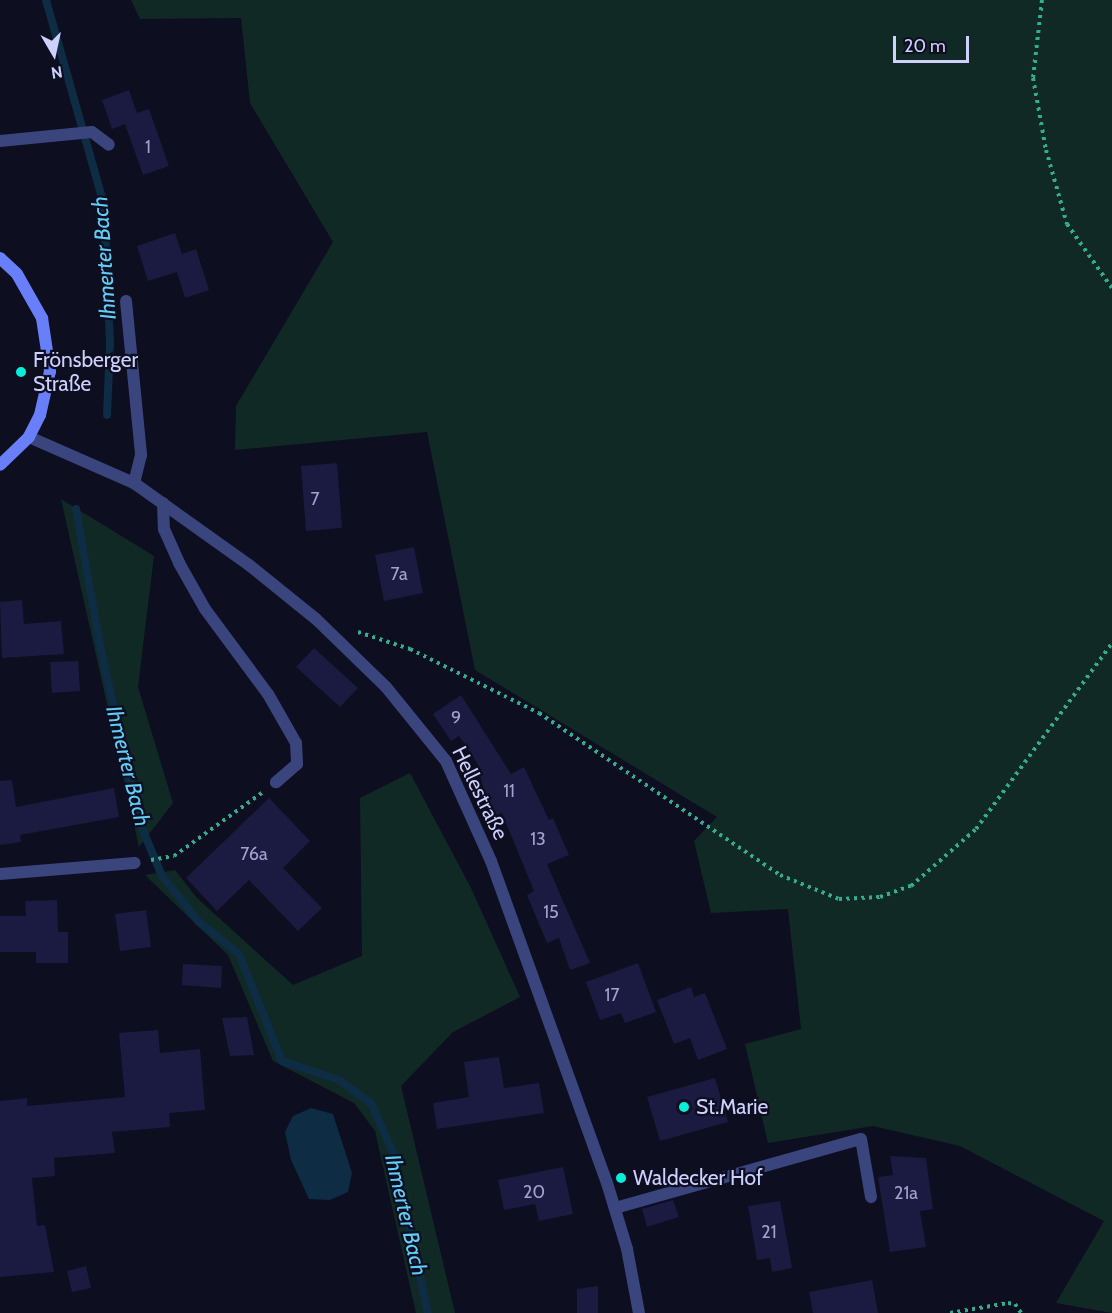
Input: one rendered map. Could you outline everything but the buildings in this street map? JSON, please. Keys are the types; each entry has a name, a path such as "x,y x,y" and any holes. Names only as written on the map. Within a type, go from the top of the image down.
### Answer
{"street":[{"path":"0,141 92,132 109,145"},
{"path":"0,258 33,298 48,342 46,392 29,437 0,465"},
{"path":"126,301 141,455 134,483"},
{"name":"Hellestraße","path":"29,437 134,483 249,565 316,619 386,687 446,760 491,861 615,1208 639,1313"},
{"path":"163,503 164,529 179,563 205,609 268,693 296,743 297,764 276,782"},
{"path":"0,874 135,863"},
{"path":"615,1208 861,1139 871,1197"}],"path":[{"path":"1042,0 1033,78 1046,150 1067,224 1112,288"},
{"path":"347,629 410,649 539,713 780,875 839,899 879,897 911,886 976,829 1112,643"},
{"path":"174,856 276,782"},
{"path":"950,1313 1008,1303 1015,1304 1021,1313"}],"green space":[{"path":"131,0 1112,0 1112,1313 1056,1303 1104,1221 960,1146 873,1126 768,1143 745,1044 801,1029 788,909 711,913 694,841 717,817 475,670 427,432 235,450 236,406 333,242 250,103 241,18 140,19"},
{"path":"61,499 154,556 138,687 173,803 139,847"},
{"path":"410,773 471,888 520,997 453,1032 401,1086 455,1313 416,1313 375,1131 354,1103 273,1061 228,955 145,875 175,870 197,898 293,985 362,956 360,798"}],"water":[{"path":"311,1108 333,1114 352,1173 348,1192 330,1200 309,1199 291,1160 285,1132 293,1116"}],"waterway":[{"name":"Ihmerter Bach","path":"46,0 104,205 110,344 107,415"},
{"name":"Ihmerter Bach","path":"76,509 99,641 139,821 162,876 199,922 239,954 282,1061 339,1080 371,1103 394,1155 428,1313"}],"place":[{"name":"Frönsberger Straße","path":"21,372"},
{"name":"St.Marie","path":"684,1107"},
{"name":"Waldecker Hof","path":"621,1178"}]}
